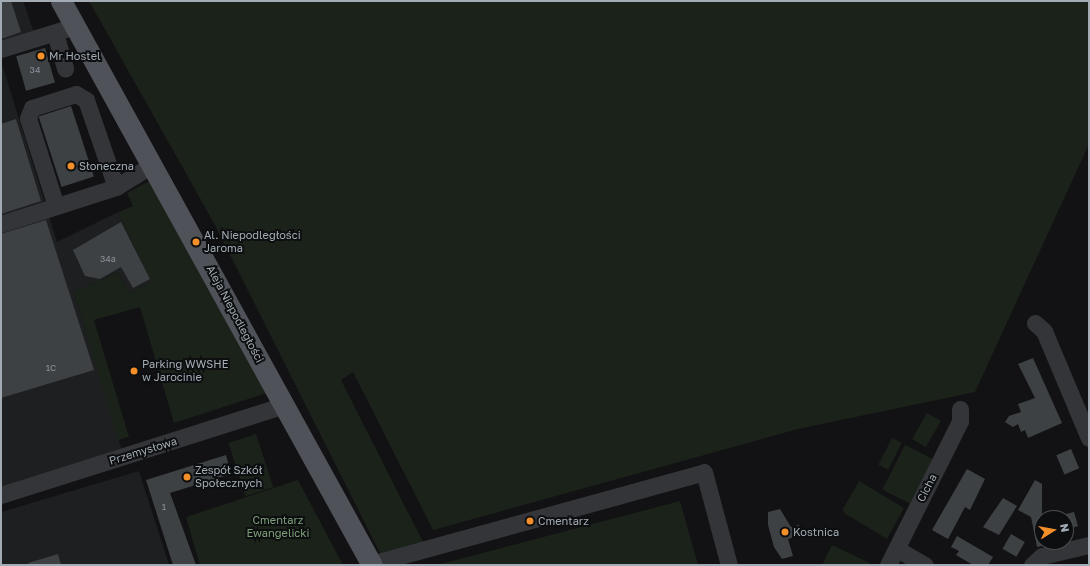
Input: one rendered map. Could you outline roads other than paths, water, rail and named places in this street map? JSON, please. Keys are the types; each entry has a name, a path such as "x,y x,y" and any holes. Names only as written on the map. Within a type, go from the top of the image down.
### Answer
{"main road":[{"name":"Aleja Niepodległości","path":"62,1 372,565"}],"street":[{"path":"1,49 75,26"},
{"path":"55,33 65,69"},
{"path":"56,206 28,118 32,108 76,94 86,100 116,187"},
{"path":"1,224 116,187 152,165"},
{"path":"1035,323 1044,331 1089,438"},
{"name":"Przemysłowa","path":"1,495 284,405"},
{"name":"Cicha","path":"888,565 960,421 960,409"},
{"path":"372,565 704,472 729,565"},
{"path":"1032,565 1042,556 1089,545"},
{"path":"896,549 925,565"}],"place":[{"name":"Mr Hostel","path":"41,56"},
{"name":"Słoneczna","path":"71,166"},
{"name":"Al. Niepodległości Jaroma","path":"196,242"},
{"name":"Parking WWSHE w Jarocinie","path":"134,371"},
{"name":"Zespół Szkół Społecznych","path":"187,477"},
{"name":"Cmentarz","path":"530,521"},
{"name":"Kostnica","path":"785,532"}],"park label":[{"name":"Cmentarz Ewangelicki","path":"278,527"}]}
